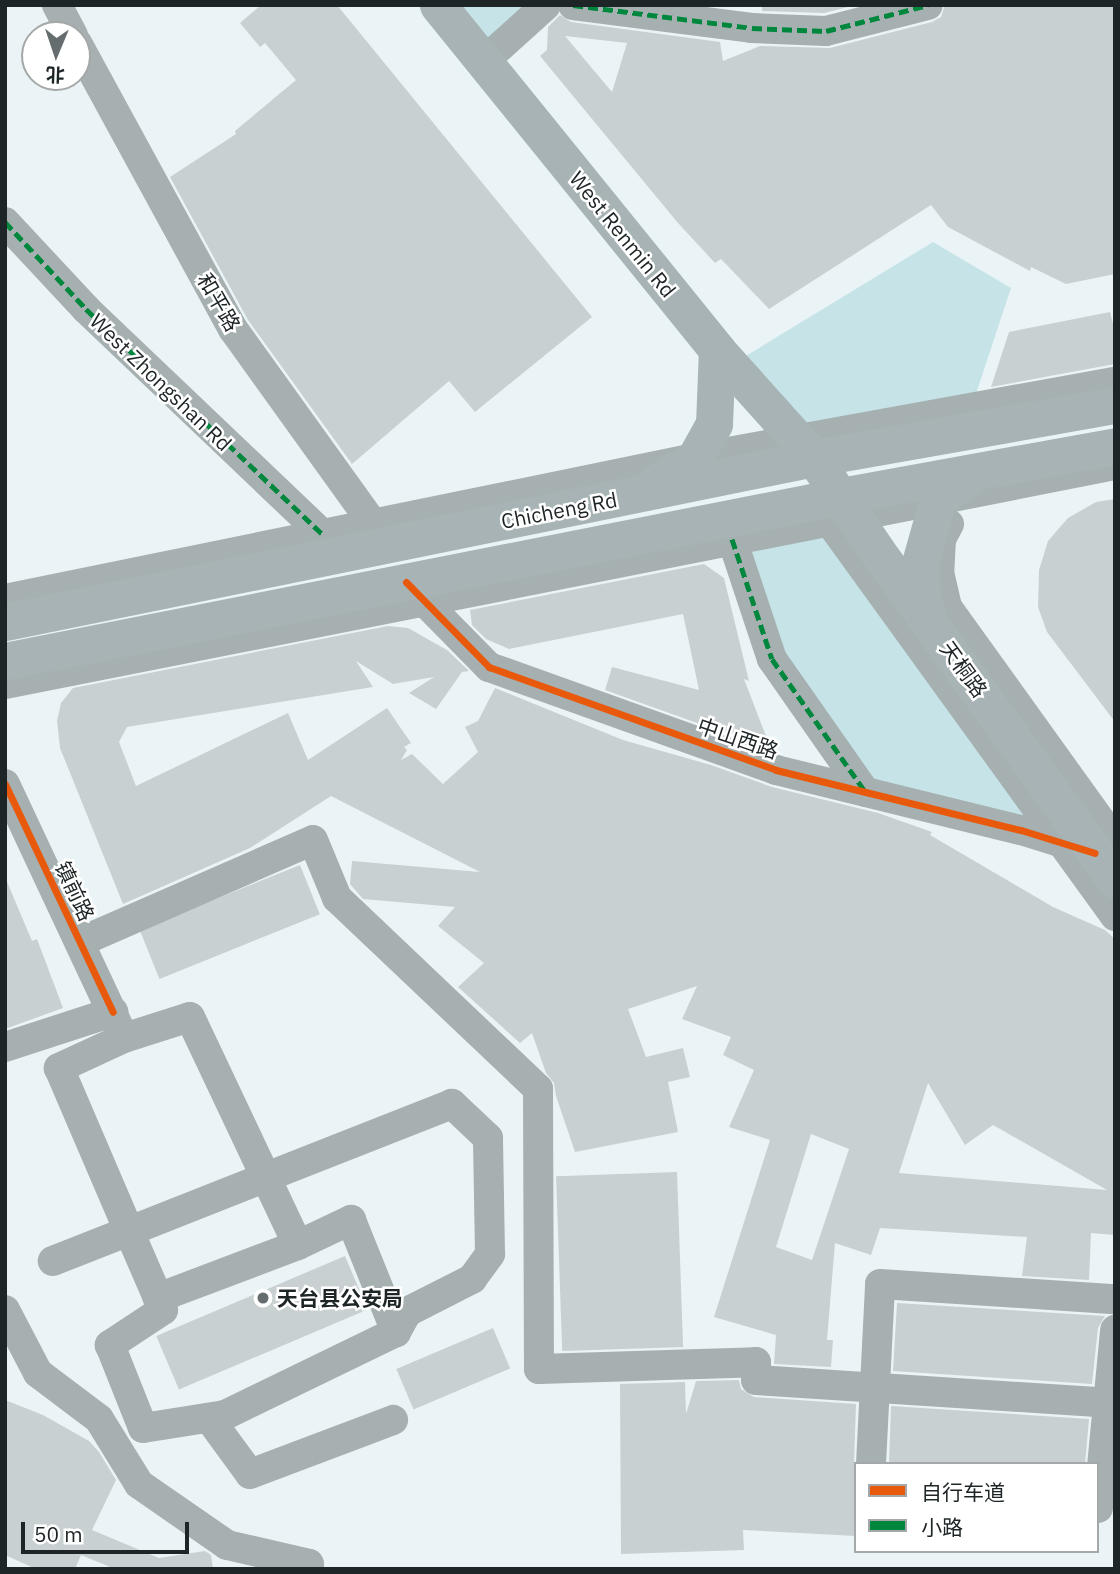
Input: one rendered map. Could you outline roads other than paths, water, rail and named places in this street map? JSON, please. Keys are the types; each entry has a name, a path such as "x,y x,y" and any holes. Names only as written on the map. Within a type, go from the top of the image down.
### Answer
{"main road":[{"name":"West Renmin Rd","path":"438,5 717,350 806,448"},
{"path":"639,494 695,458 714,424 717,350"},
{"name":"Chicheng Rd","path":"5,622 639,494 806,448 1115,405"},
{"name":"Chicheng Rd","path":"5,662 414,592 841,511 983,480 1115,446"},
{"name":"天桐路","path":"806,448 841,511 929,620 1108,858"},
{"path":"929,620 922,598 920,563 938,499 983,480"}],"street":[{"path":"57,5 66,21"},
{"path":"483,62 545,5"},
{"path":"573,5 751,28 826,31 928,5"},
{"name":"和平路","path":"91,69 233,329 388,545"},
{"name":"West Zhongshan Rd","path":"5,222 86,309 323,535"},
{"path":"5,599 695,458 806,448 1115,382"},
{"path":"1108,858 947,607 939,572 941,539 957,510 983,480 1115,465"},
{"path":"5,684 414,592 732,539 841,511 938,499"},
{"path":"841,511 1061,841 1115,916"},
{"path":"732,539 772,659 865,792"},
{"name":"中山西路","path":"414,592 489,667 776,770 1061,841 1108,858"},
{"name":"镇前路","path":"5,784 118,1025"},
{"path":"80,942 313,839 337,898 538,1089 539,1369 756,1362 757,1380 1108,1403"},
{"path":"5,1047 118,1025 190,1017 298,1245"},
{"path":"53,1261 129,1231 266,1177 452,1104 488,1138 490,1254 471,1279 407,1312 397,1332 225,1415 143,1428 110,1345 163,1310 129,1231 60,1069 118,1025"},
{"path":"158,1298 298,1245 351,1220 397,1332"},
{"path":"871,1462 880,1284 1115,1299"},
{"path":"5,1310 38,1373 99,1419 139,1484 227,1545 309,1564 309,1569"},
{"path":"1099,1498 1115,1330"},
{"path":"209,1418 250,1474 393,1420"}],"place":[{"name":"天台县公安局","path":"263,1298"}]}
